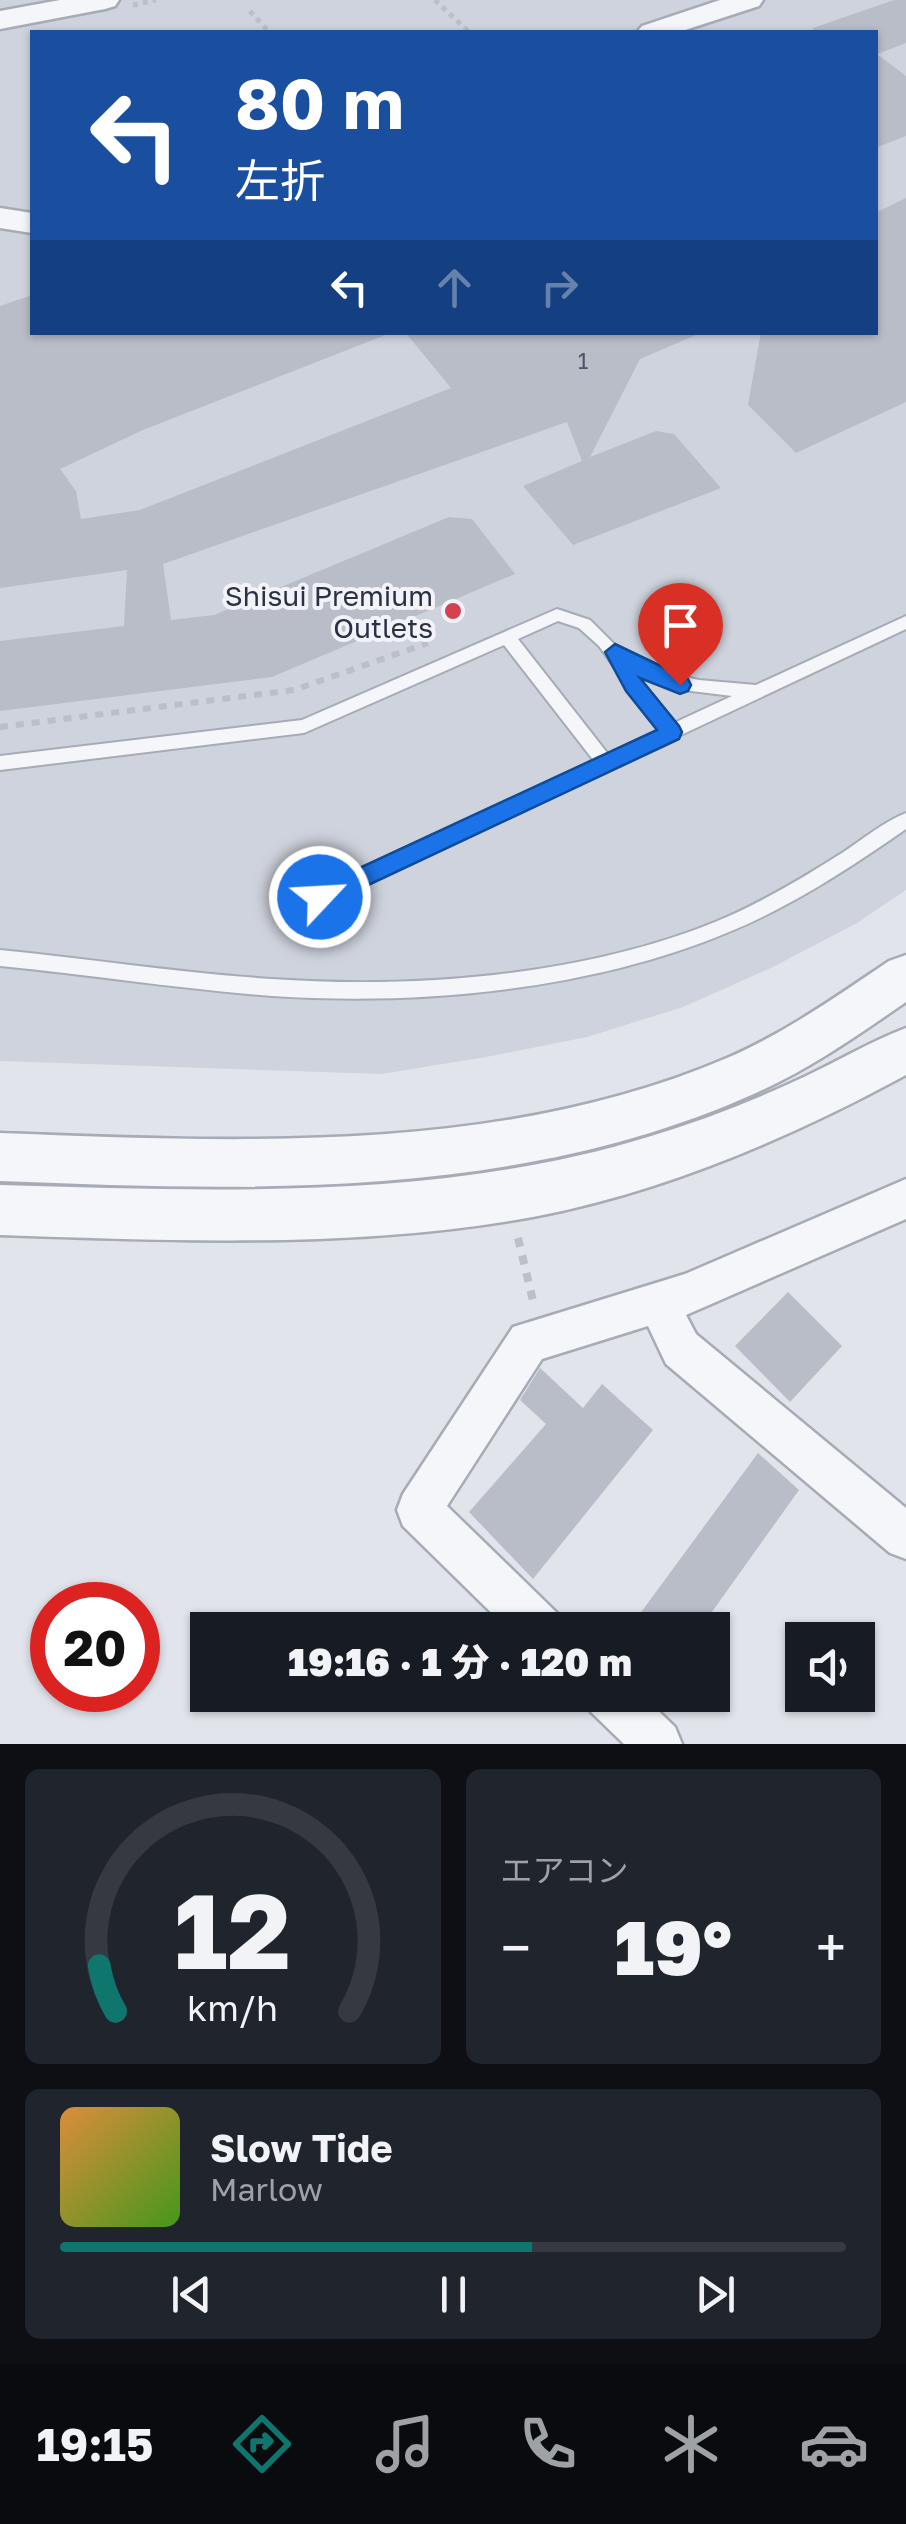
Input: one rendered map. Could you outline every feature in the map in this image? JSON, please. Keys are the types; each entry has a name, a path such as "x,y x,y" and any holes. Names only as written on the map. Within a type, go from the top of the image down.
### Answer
{"street":[{"path":"0,20 105,0"},
{"path":"658,30 750,0"},
{"path":"0,218 30,223"},
{"path":"0,1157 192,1165 348,1161 437,1151 605,1122 740,1076 846,1016 906,976"},
{"path":"0,1210 236,1216 462,1202 558,1187 676,1154 777,1116 906,1050"},
{"path":"524,1612 419,1510 528,1342 687,1294 906,1200"},
{"path":"659,1302 681,1349 906,1538"},
{"path":"625,1712 658,1744"}],"lane":[{"path":"0,763 304,726 558,616 576,617 642,670 680,685 714,691 759,691"},
{"path":"320,897 906,622"},
{"path":"507,637 605,763"},
{"path":"615,652 634,685 671,732"},
{"path":"0,958 222,984 462,984 564,972 720,928 829,872 906,820"}],"path":[{"path":"435,0 467,30"},
{"path":"250,12 267,30"},
{"path":"0,727 294,690 438,639"},
{"path":"518,1238 542,1338"}],"shaded area":[{"name":"Shisui Premium Outlets","path":"0,0 906,0 906,890 857,923 771,968 683,1007 587,1037 381,1074 0,1061"}],"building":[{"path":"894,0 906,0 906,43 878,54 878,30 813,28"},
{"path":"878,55 906,76 906,136 878,147"},
{"path":"906,198 906,402 796,453 748,405 760,335 878,335 878,212"},
{"path":"30,296 30,335 385,335 143,430 60,469 76,491 81,519 140,510 451,388 407,335 696,335 640,359 590,457 656,431 674,434 721,488 573,545 523,486 582,461 567,422 163,564 171,620 214,615 449,517 472,519 515,574 272,677 0,711 0,641 124,626 127,570 0,588 0,306"},
{"path":"788,1292 842,1346 790,1402 735,1346"},
{"path":"540,1368 583,1408 602,1384 653,1430 533,1579 469,1512 546,1424 520,1400"},
{"path":"758,1453 799,1490 712,1612 641,1612"}],"place":[{"name":"Shisui Premium Outlets","path":"453,611"}],"route":[{"path":"320,897 671,732 634,685 615,652 642,670 680,685"}]}
